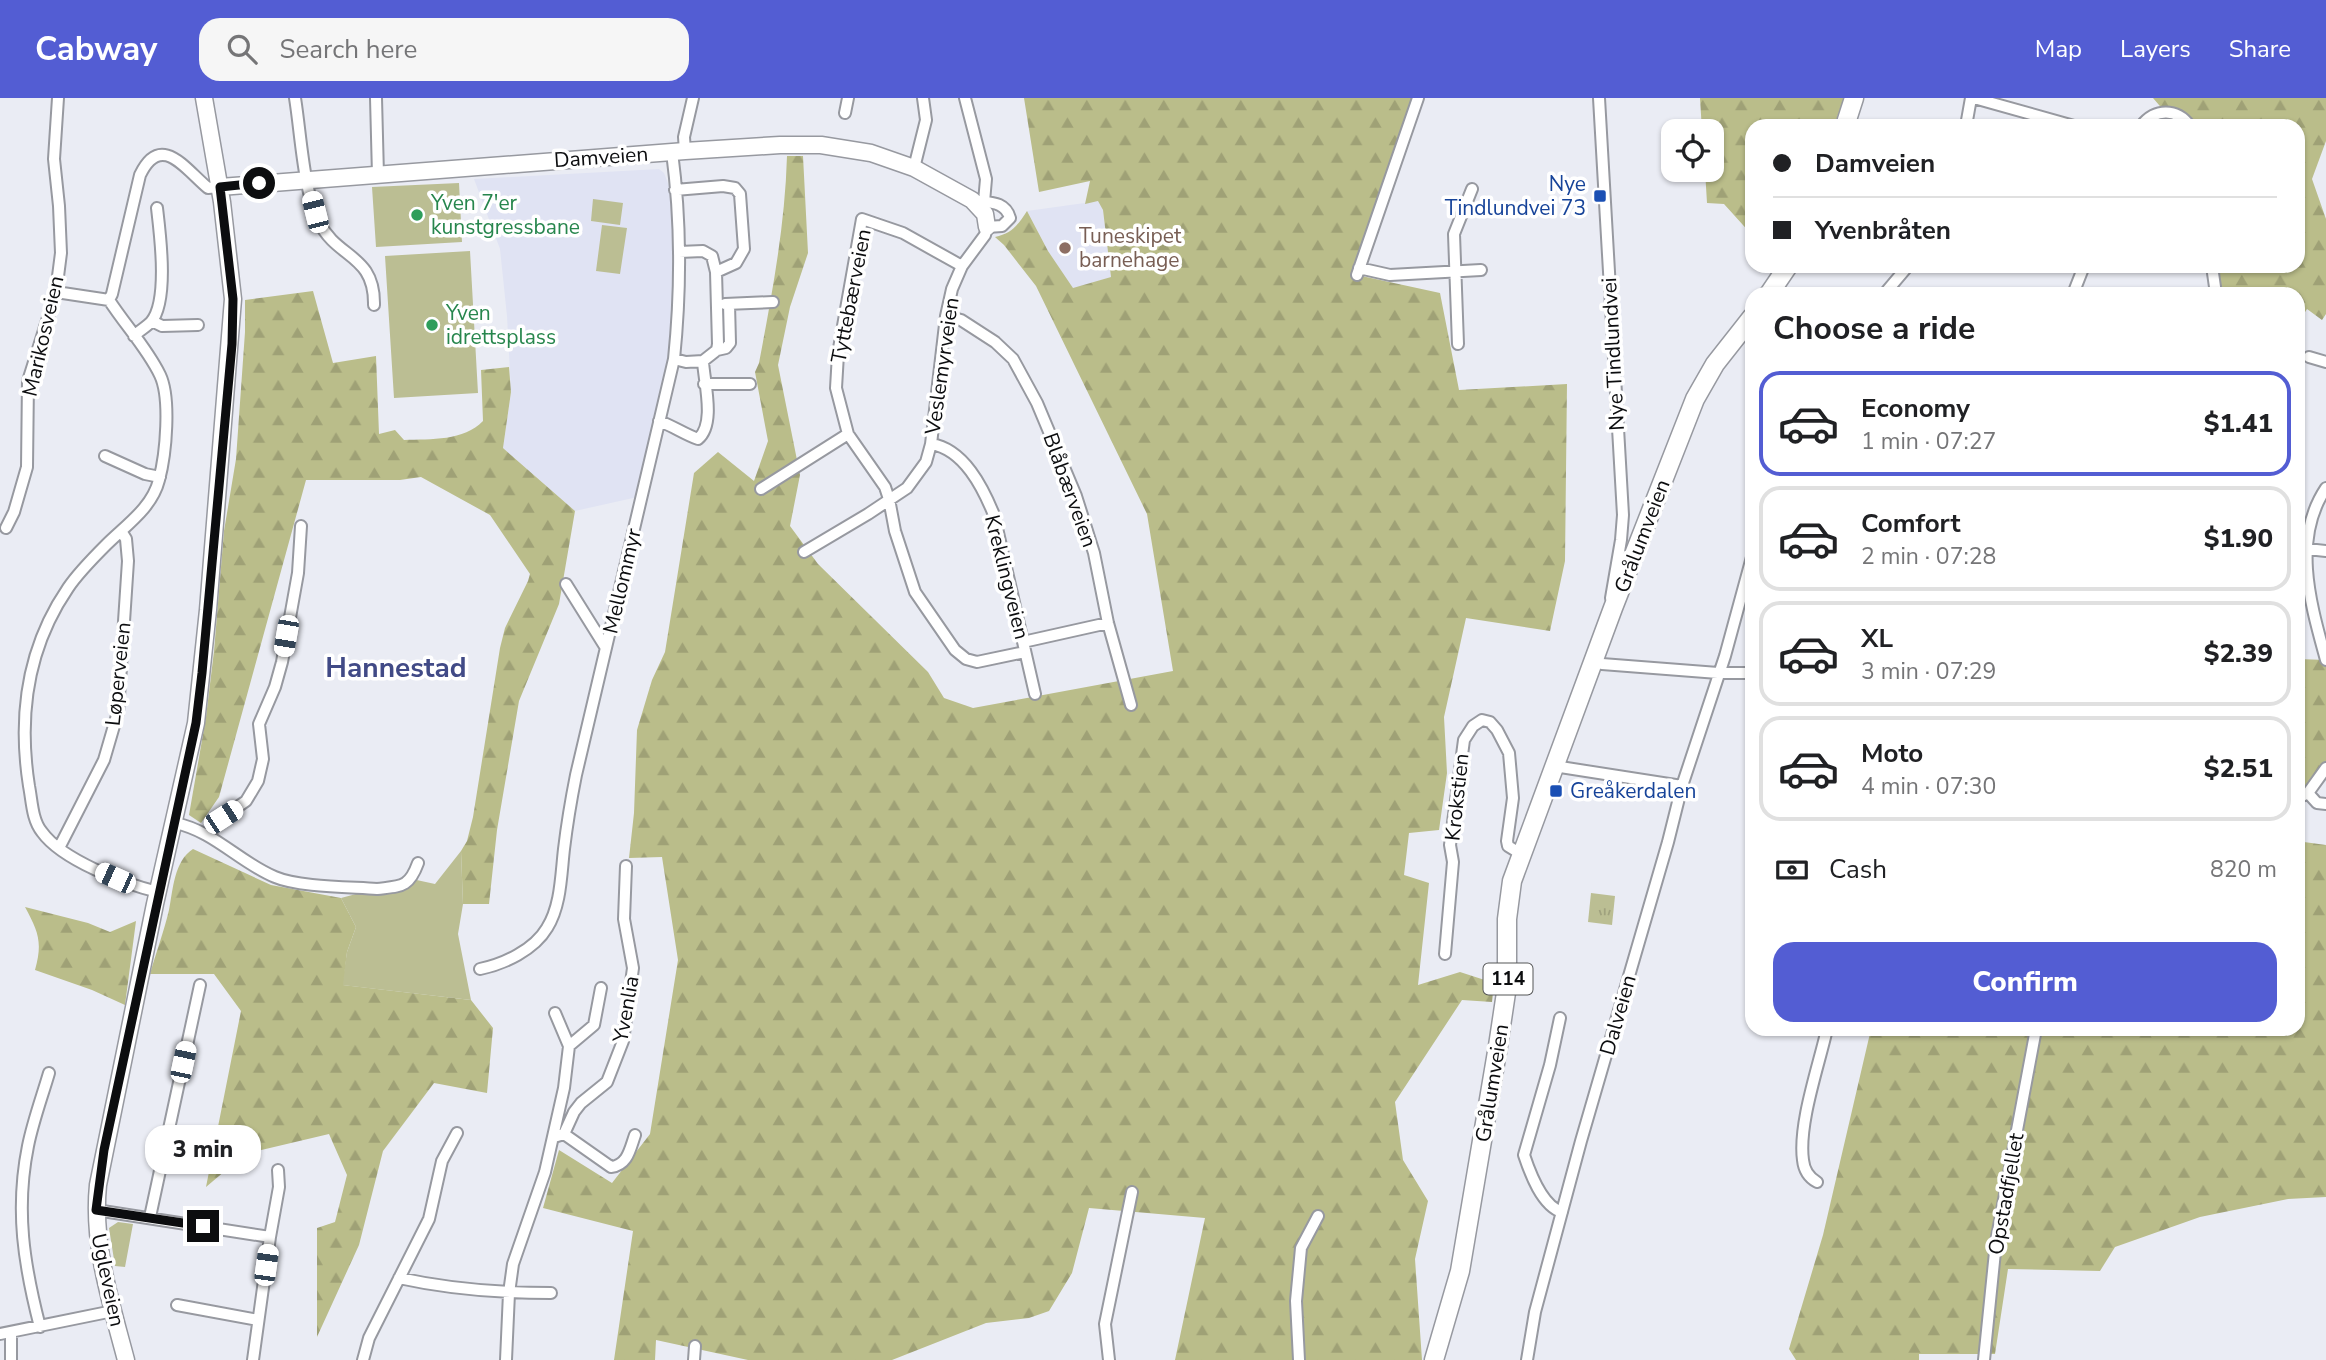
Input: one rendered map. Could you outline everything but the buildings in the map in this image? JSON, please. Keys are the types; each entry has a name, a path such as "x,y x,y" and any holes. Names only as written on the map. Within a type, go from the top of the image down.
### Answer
{"main road":[{"path":"1847,119 1854,98"},
{"name":"Grålumveien","path":"1434,1360 1452,1303 1466,1240 1507,986 1509,899 1512,881 1613,608 1700,388 1715,363 1745,326"}],"street":[{"name":"Marikosveien","path":"6,528 14,512 27,467 28,381 56,292 61,253 60,206 54,159 58,98"},
{"name":"Ugleveien","path":"126,1360 101,1257 96,1205 104,1150 196,723 232,344 233,299 220,187 204,98"},
{"path":"295,98 307,181 320,224 332,239 368,272 374,287 374,304"},
{"path":"376,98 378,175"},
{"name":"Mellommyr","path":"480,969 513,957 537,940 547,928 559,895 569,806 674,359 679,310 675,190 678,151 693,98"},
{"path":"845,113 848,98"},
{"path":"914,168 926,120 923,98"},
{"path":"965,98 986,180 978,201 985,214 987,228"},
{"path":"1418,98 1358,271 1390,275 1481,270"},
{"name":"Nye Tindlundvei","path":"1599,98 1623,515 1611,595 1613,608"},
{"path":"1968,119 1973,98 2049,119"},
{"path":"2149,119 2163,112 2179,115 2183,119"},
{"name":"Damveien","path":"220,187 678,151 821,145 871,153 914,168 978,201 1000,205 1010,215 1009,221 1002,226 987,228"},
{"path":"109,300 139,175 145,163 154,157 167,155 178,160 208,188 220,187"},
{"path":"675,190 723,186 735,188 740,194 744,249 736,263 716,272"},
{"path":"1458,344 1454,234 1472,189"},
{"path":"134,336 152,321 161,286 162,248 157,208"},
{"name":"Tyttebærveien","path":"961,266 903,233 862,219 838,354 836,388 848,434 885,487 890,499 895,531 915,592 955,650 966,659 977,662 1108,623"},
{"name":"Veslemyrveien","path":"890,499 907,488 926,462 931,444 946,316 952,289 961,266 985,235 987,228"},
{"path":"674,359 686,362 703,360 730,343 715,262 708,252 679,252"},
{"path":"1890,287 1902,273"},
{"path":"56,292 109,300 152,360 166,393 160,477 150,502 70,585 54,608 29,672 24,732 33,807 41,832 59,848 100,872 130,885 158,892"},
{"path":"724,304 774,302"},
{"name":"Blåbærveien","path":"946,316 961,320 995,342 1013,359 1037,403 1076,496 1094,553 1108,623 1131,705"},
{"path":"152,321 162,326 198,324"},
{"path":"2309,357 2326,362"},
{"path":"659,421 682,434 698,439 702,437 709,416 703,360"},
{"path":"705,384 750,384"},
{"path":"761,489 848,434"},
{"name":"Kreklingveien","path":"931,444 951,451 972,473 985,492 994,515 1035,694"},
{"path":"105,456 145,474 160,477"},
{"path":"2305,540 2313,510 2326,488"},
{"path":"804,552 890,499"},
{"path":"208,835 223,817 246,801 258,781 264,759 259,724 275,687 282,662 298,573 301,526"},
{"name":"Løperveien","path":"59,848 104,760 118,712 128,561 126,539 121,531"},
{"path":"2305,548 2326,551"},
{"path":"2305,565 2310,602 2326,660"},
{"name":"Dalveien","path":"1527,1360 1535,1312 1562,1212 1682,786 1728,645 1745,583"},
{"path":"566,584 606,648"},
{"path":"1602,664 1745,673"},
{"name":"Krokstien","path":"1445,954 1453,862 1450,845 1464,740 1477,721 1490,722 1510,753 1513,798 1507,841 1508,846 1521,854"},
{"path":"1554,766 1682,786"},
{"path":"2305,793 2326,768"},
{"path":"2305,796 2317,803 2326,804"},
{"path":"175,823 208,835 264,872 290,882 388,888 412,879 418,863"},
{"name":"Yvenlia","path":"506,1360 513,1264 559,1135 581,1103 607,1082 623,1041 634,968 624,919 626,866"},
{"path":"150,1217 200,985"},
{"name":"Yvenlia","path":"569,1046 594,1025 601,988"},
{"name":"Yvenlia","path":"555,1013 569,1046 559,1135"},
{"path":"1560,1018 1550,1065 1524,1155 1545,1197 1556,1210 1562,1212"},
{"path":"1817,1182 1810,1178 1806,1171 1802,1148 1806,1115 1825,1036"},
{"name":"Opstadfjellet","path":"1984,1360 1996,1242 2035,1036"},
{"path":"40,1328 23,1252 23,1182 28,1146 49,1073"},
{"path":"363,1360 369,1338 429,1219 442,1161 457,1133"},
{"path":"559,1135 611,1167 624,1162 635,1135"},
{"path":"253,1360 279,1187 278,1170"},
{"path":"1108,1360 1105,1324 1132,1192"},
{"path":"96,1205 270,1237"},
{"path":"1299,1360 1296,1301 1301,1248 1318,1216"},
{"path":"399,1278 440,1287 509,1293 551,1293"},
{"path":"177,1305 258,1320"},
{"path":"11,1360 5,1334 113,1311"},
{"path":"694,1360 695,1346"}],"shaded area":[{"path":"659,169 664,173 676,204 679,310 642,496 575,511 503,448 511,392 500,249 474,179"},
{"path":"1099,201 1103,210 1111,277 1073,289 1048,251 1027,211"}],"green space":[{"path":"1024,98 1418,98 1357,275 1440,293 1459,390 1567,384 1565,561 1550,631 1466,618 1444,717 1447,773 1439,830 1409,833 1404,875 1429,883 1418,985 1460,972 1494,983 1492,1002 1462,1000 1395,1102 1403,1160 1428,1201 1415,1259 1422,1360 1175,1360 1205,1218 1089,1208 1072,1273 1049,1311 1029,1318 986,1323 892,1360 748,1360 656,1340 655,1360 614,1360 633,1231 543,1208 559,1150 612,1183 650,1134 678,960 662,857 629,858 634,813 637,730 652,680 665,652 694,473 718,452 754,481 768,441 755,372 759,363 777,260 787,156 803,156 808,253 790,307 778,365 800,475 790,526 818,564 928,672 944,698 973,708 1173,671 1147,514 1036,286 995,237 1014,228 1027,211 1048,251 1073,288 1111,277 1103,210 1098,201 1085,204 1090,181 1039,192"},
{"path":"1700,98 1844,98 1836,119 1745,119 1745,227 1724,204 1707,203 1706,182 1724,182 1724,119 1701,119"},
{"path":"2153,98 2326,98 2326,141 2312,179 2326,219 2326,314 2322,320 2307,309 2305,312 2305,287 2210,287 2207,273 2305,273 2305,119 2171,119"},
{"name":"Yven 7'er kunstgressbane","path":"459,183 462,242 376,247 372,187"},
{"path":"593,199 623,203 620,225 591,221"},
{"path":"602,225 627,228 620,274 596,271"},
{"name":"Yven idrettsplass","path":"470,251 478,393 394,398 385,256"},
{"path":"313,291 333,363 376,356 379,434 395,430 404,440 436,439 457,436 475,428 483,421 481,370 509,367 511,392 503,448 575,511 559,604 519,701 497,830 489,904 463,904 461,851 467,841 473,817 500,648 505,628 530,574 490,515 421,477 400,480 306,480 219,797 201,823 189,815 206,717 224,531 236,459 245,300"},
{"path":"2305,659 2326,660 2326,768 2305,790"},
{"path":"2305,842 2326,845 2326,1197 2288,1199 2200,1217 2115,1247 2100,1271 2008,1269 1995,1354 1919,1354 1919,1360 1796,1360 1789,1349 1823,1235 1869,1036 2305,1036"},
{"path":"193,849 271,885 341,898 356,927 347,952 343,985 471,1000 493,1028 487,1093 434,1083 383,1151 359,1245 317,1337 317,1228 335,1222 347,1175 329,1134 245,1154 206,1187 241,1011 214,974 150,974 167,918 178,868"},
{"path":"461,851 463,904 458,934 471,1000 342,985 347,952 356,927 341,898 412,879 435,884"},
{"path":"1591,893 1615,896 1612,925 1588,922"},
{"path":"25,907 88,923 110,932 136,921 125,1005 35,970 39,952 38,937"},
{"path":"118,1222 133,1224 125,1267 115,1266 109,1228"}],"place":[{"name":"Nye Tindlundvei 73","path":"1600,196"},
{"name":"Yven 7'er kunstgressbane","path":"417,215"},
{"name":"Tuneskipet barnehage","path":"1065,248"},
{"name":"Yven idrettsplass","path":"432,325"},
{"name":"Greåkerdalen","path":"1556,791"}],"district":[{"name":"Hannestad","path":"396,668"}],"route":[{"path":"203,1226 96,1210 96,1199 155,904 196,723 232,344 233,299 220,187 259,183"}]}
